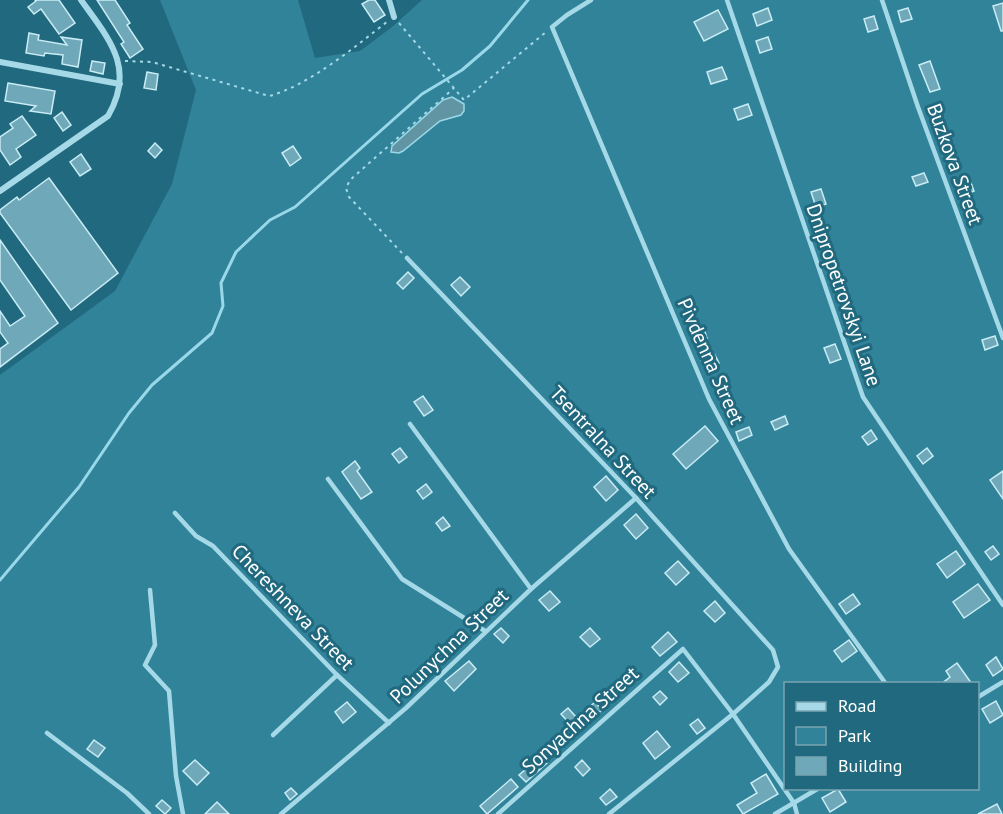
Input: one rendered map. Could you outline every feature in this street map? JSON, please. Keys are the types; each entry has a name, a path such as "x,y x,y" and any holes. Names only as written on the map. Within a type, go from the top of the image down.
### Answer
{"street":[{"path":"0,191 108,116 116,102 120,84 119,61 112,44 81,0"},
{"path":"389,0 394,17"},
{"path":"0,62 120,84"}],"lane":[{"path":"552,27 591,0"},
{"name":"Dnipropetrovskyi Lane","path":"727,0 863,397 1003,605"},
{"name":"Buzkova Street","path":"882,0 918,107 1003,338"},
{"name":"Pivdenna Street","path":"552,27 709,399 789,549 885,682"},
{"name":"Tsentralna Street","path":"407,258 636,498 773,650 778,667 769,682 733,714"},
{"path":"410,424 531,589"},
{"path":"328,479 402,579 485,631"},
{"name":"Polunychna Street","path":"281,814 406,708 531,589 636,498"},
{"name":"Chereshneva Street","path":"175,513 196,536 213,546 337,675 389,723"},
{"path":"150,590 155,645 145,664 169,691 176,776 183,814"},
{"name":"Sonyachna Street","path":"498,814 683,649 733,714"},
{"path":"273,735 337,675"},
{"path":"979,696 1003,682"},
{"path":"609,814 733,714 784,788"},
{"path":"48,733 127,793 149,814"},
{"path":"785,790 794,803 797,814"},
{"path":"775,814 817,790"}],"path":[{"path":"119,61 152,62 269,96 279,94 311,76 394,17 464,100 552,27"},
{"path":"407,258 348,197 346,188 350,180 454,88"}],"green space":[{"path":"160,0 298,0 315,58 360,51 422,0 1003,0 1003,814 0,814 0,375 115,291 172,184 196,90"}],"shaded area":[{"path":"452,97 464,104 464,111 461,115 440,121 403,151 391,152 392,146 443,100"}],"building":[{"path":"35,0 59,0 75,23 59,34 41,9 34,14 28,7"},
{"path":"97,0 115,0 130,23 127,25 143,49 130,58 121,44 124,42"},
{"path":"375,0 385,15 374,22 362,4"},
{"path":"1003,3 1003,31 1001,31 993,6"},
{"path":"768,8 772,20 757,26 753,14"},
{"path":"908,8 912,19 901,22 898,11"},
{"path":"718,10 728,29 704,41 694,22"},
{"path":"874,16 878,29 868,32 864,19"},
{"path":"29,33 39,35 38,40 67,45 61,37 82,40 78,67 62,64 63,55 45,53 44,56 26,53"},
{"path":"768,37 772,49 760,53 756,41"},
{"path":"92,61 105,63 103,74 90,71"},
{"path":"930,61 940,89 930,92 919,65"},
{"path":"722,67 727,79 711,84 707,72"},
{"path":"147,72 158,74 156,90 144,88"},
{"path":"8,83 55,91 51,114 30,111 36,106 5,101"},
{"path":"748,104 752,115 738,120 734,109"},
{"path":"62,112 71,125 63,131 54,118"},
{"path":"22,116 36,135 16,149 21,157 10,165 0,150 0,137 13,128 10,124"},
{"path":"155,143 162,150 155,158 148,151"},
{"path":"293,146 301,158 290,166 282,153"},
{"path":"81,154 91,169 80,176 70,162"},
{"path":"924,173 928,182 916,186 912,177"},
{"path":"49,178 118,273 71,310 0,213 0,210 17,197 19,200"},
{"path":"970,180 974,191 961,196 957,185"},
{"path":"821,189 826,204 816,207 811,192"},
{"path":"0,240 58,323 0,367 0,349 8,343 0,332 0,311 10,326 25,316 0,280"},
{"path":"408,272 414,278 403,289 397,283"},
{"path":"460,277 470,287 461,296 451,285"},
{"path":"703,326 707,338 697,342 692,331"},
{"path":"995,336 998,345 985,350 982,340"},
{"path":"835,344 841,359 830,363 824,348"},
{"path":"715,355 719,363 705,368 701,360"},
{"path":"423,396 433,410 424,416 414,402"},
{"path":"785,416 788,424 775,430 771,422"},
{"path":"705,426 718,441 686,469 673,454"},
{"path":"749,427 752,435 739,441 736,432"},
{"path":"871,430 877,439 868,445 862,437"},
{"path":"400,448 407,457 399,463 392,454"},
{"path":"927,448 933,456 923,464 917,456"},
{"path":"355,461 360,468 357,471 372,492 361,499 342,472"},
{"path":"1003,471 1003,499 990,480"},
{"path":"606,476 618,490 606,501 594,487"},
{"path":"426,484 432,492 423,499 417,491"},
{"path":"636,514 648,528 636,539 624,525"},
{"path":"443,517 450,526 442,531 436,523"},
{"path":"993,546 999,554 991,560 985,552"},
{"path":"956,551 965,564 947,578 937,564"},
{"path":"678,561 689,573 676,585 665,573"},
{"path":"978,584 990,600 964,618 953,602"},
{"path":"550,591 560,602 549,611 539,600"},
{"path":"853,594 860,604 846,614 839,604"},
{"path":"715,601 725,613 715,622 704,611"},
{"path":"501,628 509,636 503,643 494,634"},
{"path":"590,628 600,639 590,647 580,637"},
{"path":"668,632 677,642 660,656 652,647"},
{"path":"849,640 857,651 842,662 834,651"},
{"path":"996,657 1003,669 993,676 986,665"},
{"path":"469,661 476,669 454,691 445,681"},
{"path":"679,662 689,673 678,682 669,672"},
{"path":"425,663 433,671 424,680 416,672"},
{"path":"957,663 971,682 944,682 950,677 946,671"},
{"path":"660,691 667,698 660,705 653,697"},
{"path":"996,701 1003,715 990,723 982,709"},
{"path":"347,702 356,712 343,723 335,712"},
{"path":"595,702 602,710 588,722 581,715"},
{"path":"568,708 577,718 570,724 561,714"},
{"path":"698,719 705,728 697,734 690,725"},
{"path":"657,731 670,747 655,759 643,743"},
{"path":"94,740 105,748 98,757 87,749"},
{"path":"541,756 547,763 526,782 519,775"},
{"path":"195,760 209,773 197,785 183,771"},
{"path":"582,760 590,769 583,776 575,767"},
{"path":"766,774 778,794 743,814 737,805 757,793 751,783"},
{"path":"511,779 518,787 487,814 480,806"},
{"path":"291,788 297,794 290,800 285,793"},
{"path":"610,789 617,797 606,805 600,798"},
{"path":"839,790 846,802 830,812 822,798"},
{"path":"162,800 171,808 165,814 156,806"},
{"path":"217,802 229,814 205,814"},
{"path":"997,804 1002,814 978,814"}],"waterway":[{"path":"0,580 79,487 129,413 152,385 212,333 223,306 221,283 236,252 270,220 295,207 422,94 462,70 490,46 528,0"}]}
